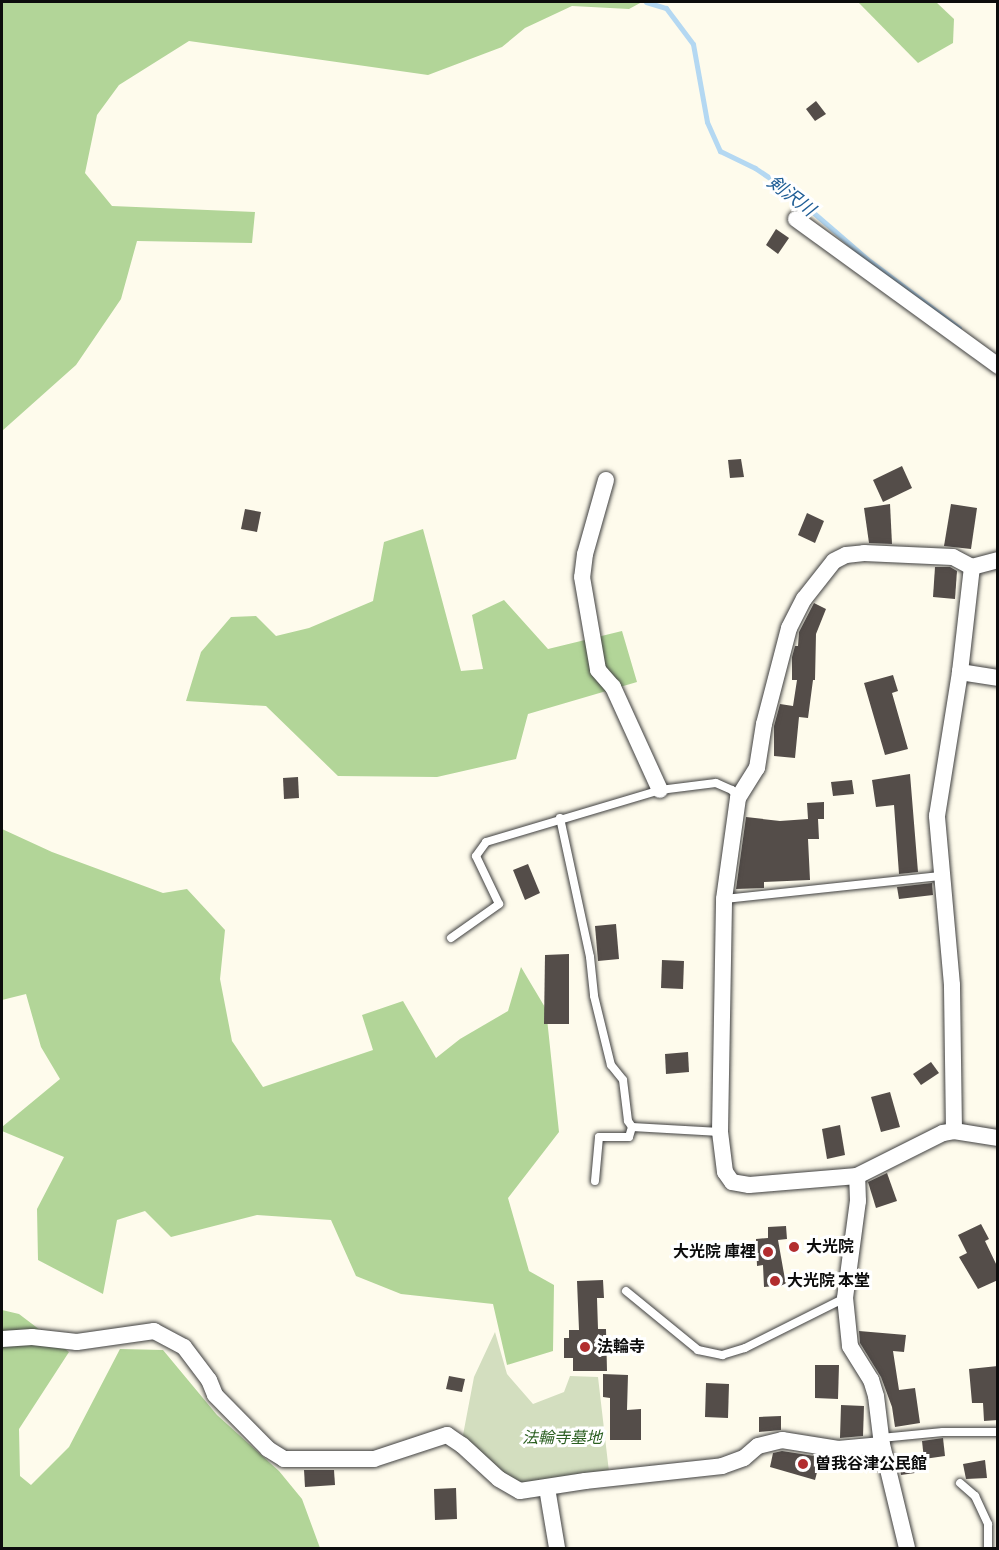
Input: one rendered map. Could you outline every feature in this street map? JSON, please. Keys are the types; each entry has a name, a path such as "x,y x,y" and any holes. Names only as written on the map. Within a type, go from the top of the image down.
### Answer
{"street":[{"path":"796,219 885,276 998,366"},
{"path":"606,480 585,554 582,577 598,670 613,687 660,790"},
{"path":"998,560 972,567 953,557 846,555 834,561 804,599 789,628 764,724 757,768 738,798 724,899 720,1132 725,1172 732,1182 749,1185 857,1176 943,1133 954,1131 998,1138"},
{"path":"954,1131 952,985 937,816 960,672 972,567"},
{"path":"960,672 998,678"},
{"path":"857,1176 858,1201 845,1298 850,1346 871,1380 876,1396 882,1442 907,1548"},
{"path":"2,1339 32,1337 77,1342 154,1331 184,1347 208,1380 215,1395 268,1449 284,1459 374,1459 447,1435 462,1445 499,1479 520,1491 585,1480 722,1466 744,1458 758,1446 782,1440 838,1449 882,1442"},
{"path":"547,1488 556,1548"}],"lane":[{"path":"451,938 499,904 476,856 486,842 660,790 716,783 732,790 738,798"},
{"path":"561,818 590,957 594,996 611,1065 622,1080 628,1121 632,1127"},
{"path":"724,899 941,876"},
{"path":"632,1127 720,1132"},
{"path":"595,1181 599,1137 629,1137 632,1127"},
{"path":"626,1291 698,1350 722,1355 745,1348 845,1298"},
{"path":"882,1442 943,1432 998,1432"},
{"path":"960,1483 975,1496 988,1524 988,1548"}],"green space":[{"path":"2,2 642,2 629,9 572,6 525,28 502,47 428,75 189,41 119,85 97,115 85,173 112,206 255,212 252,243 137,241 121,299 76,365 2,431"},
{"path":"858,2 936,2 954,19 953,43 918,63"},
{"path":"423,529 461,671 483,669 472,615 504,600 548,649 622,631 637,682 528,714 516,759 437,777 338,776 266,706 186,701 201,652 231,617 256,616 276,636 309,628 373,601 384,542"},
{"path":"2,829 52,852 163,893 187,889 225,930 220,979 232,1041 263,1087 373,1050 362,1015 403,1001 436,1058 460,1039 508,1011 521,967 546,1009 559,1132 508,1198 529,1271 554,1285 553,1351 507,1365 493,1304 401,1294 356,1276 331,1220 257,1215 171,1237 145,1211 117,1220 103,1294 38,1260 37,1209 64,1157 2,1131 2,1127 60,1079 41,1047 26,994 2,1000"},
{"path":"2,1310 19,1314 69,1352 19,1429 20,1476 31,1485 69,1447 120,1349 163,1350 217,1415 279,1471 302,1499 320,1548 2,1548"},
{"name":"法輪寺墓地","path":"495,1332 507,1374 533,1404 564,1392 570,1376 598,1377 609,1472 521,1487 501,1474 463,1435 474,1377"}],"building":[{"path":"816,101 826,114 815,121 806,109"},
{"path":"776,229 789,238 778,254 766,245"},
{"path":"741,459 744,477 730,478 728,460"},
{"path":"902,466 912,488 883,502 873,480"},
{"path":"890,504 892,544 869,543 864,508"},
{"path":"951,504 977,508 971,549 944,546"},
{"path":"245,509 261,512 257,532 241,529"},
{"path":"807,513 824,521 815,543 798,535"},
{"path":"935,567 950,567 957,571 955,599 933,597"},
{"path":"814,603 826,609 816,634 815,680 813,680 808,718 799,717 795,758 774,756 774,726 780,704 793,706 797,680 792,680 792,657 795,646 798,646 799,632"},
{"path":"893,675 898,691 892,693 908,749 885,755 864,683"},
{"path":"910,774 918,872 899,874 894,805 876,807 872,780"},
{"path":"298,777 299,798 284,799 283,778"},
{"path":"852,780 854,794 833,796 831,782"},
{"path":"824,802 824,819 818,819 819,839 808,839 810,880 764,882 764,888 736,889 746,817 780,821 808,819 807,803"},
{"path":"528,864 540,893 525,900 513,870"},
{"path":"932,883 933,895 899,899 897,887"},
{"path":"616,924 619,959 598,961 595,926"},
{"path":"569,954 569,1024 544,1024 545,955"},
{"path":"662,960 684,961 683,989 661,988"},
{"path":"688,1052 689,1072 666,1074 665,1054"},
{"path":"931,1062 939,1073 921,1085 913,1074"},
{"path":"890,1092 900,1127 881,1132 871,1097"},
{"path":"840,1125 845,1155 827,1159 822,1129"},
{"path":"887,1173 897,1201 876,1208 868,1182"},
{"path":"981,1224 989,1239 985,1241 998,1268 998,1280 978,1289 959,1257 967,1253 958,1235"},
{"name":"大光院 庫裡","path":"786,1226 787,1239 778,1240 786,1285 764,1287 763,1265 757,1266 756,1239 768,1238 768,1227"},
{"path":"603,1280 604,1298 597,1298 598,1329 606,1329 607,1371 573,1371 573,1358 564,1358 564,1338 569,1338 569,1330 579,1330 577,1281"},
{"path":"859,1331 906,1335 904,1352 893,1351 899,1390 915,1388 920,1423 895,1427 892,1407 881,1377 860,1343"},
{"path":"815,1365 839,1365 838,1399 815,1398"},
{"path":"998,1366 998,1420 984,1421 983,1403 972,1403 969,1369"},
{"path":"603,1374 628,1375 627,1410 641,1409 641,1440 610,1440 610,1398 603,1397"},
{"path":"449,1376 465,1379 462,1392 446,1389"},
{"path":"706,1383 729,1384 728,1418 705,1417"},
{"path":"841,1405 864,1406 863,1436 840,1438"},
{"path":"781,1416 781,1430 759,1432 759,1417"},
{"path":"943,1438 945,1456 924,1459 922,1441"},
{"name":"曽我谷津公民館","path":"782,1451 821,1457 815,1480 770,1467 773,1453"},
{"path":"920,1454 922,1472 901,1475 898,1457"},
{"path":"985,1460 987,1478 966,1479 963,1464"},
{"path":"304,1470 334,1470 335,1485 305,1487"},
{"path":"456,1488 457,1519 435,1520 434,1489"}],"waterway":[{"name":"剣沢川","path":"646,2 666,8 693,44 707,122 720,151 755,168 786,189 867,259 959,328"}],"place":[{"name":"大光院","path":"794,1247"},
{"name":"大光院 庫裡","path":"768,1252"},
{"name":"大光院 本堂","path":"775,1281"},
{"name":"法輪寺","path":"585,1347"},
{"name":"曽我谷津公民館","path":"803,1464"}]}
